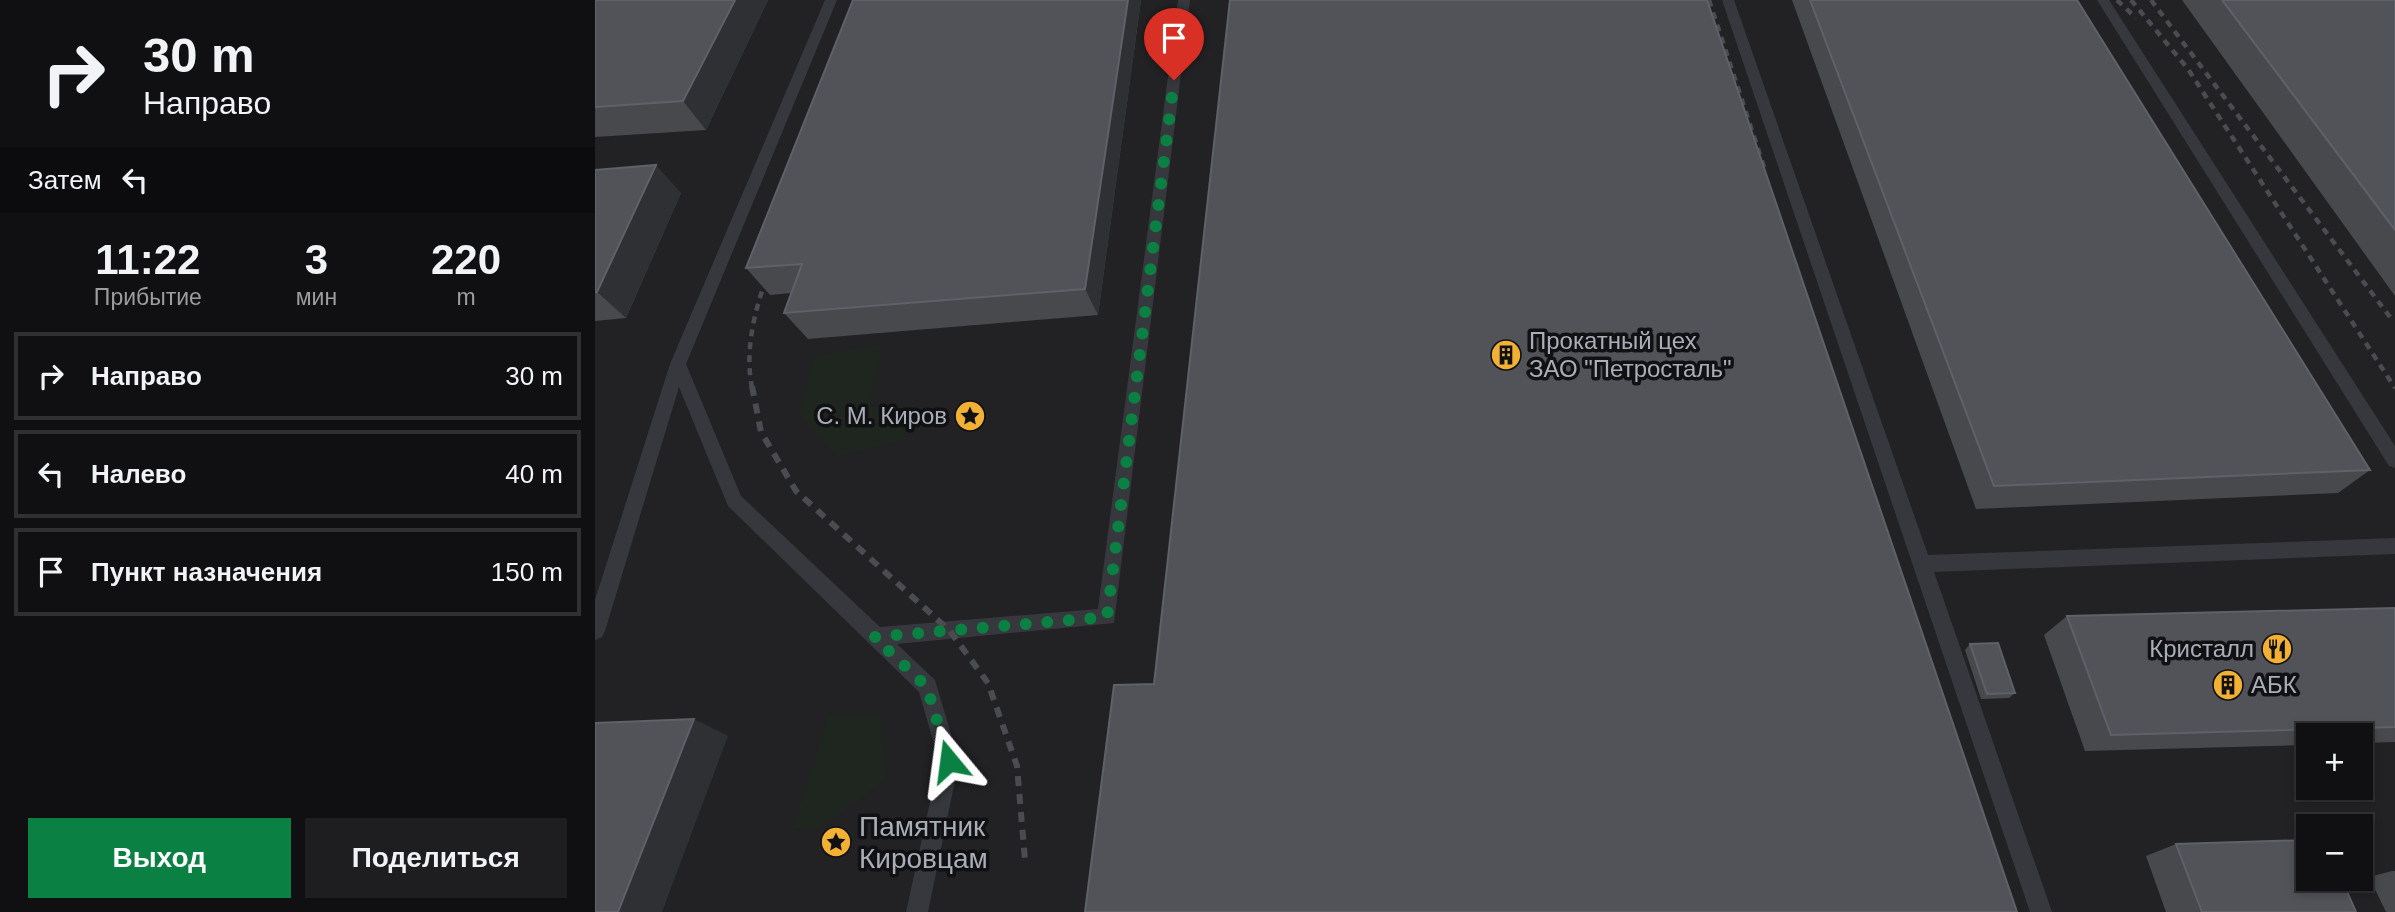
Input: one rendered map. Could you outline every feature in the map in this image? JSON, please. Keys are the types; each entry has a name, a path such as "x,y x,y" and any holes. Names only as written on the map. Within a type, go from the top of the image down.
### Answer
{"lane":[{"path":"595,631 678,364 831,0"},
{"path":"874,637 1107,617 1184,0"},
{"path":"1728,0 2041,912"},
{"path":"2103,0 2395,461"},
{"path":"678,364 734,501 927,687 949,761 917,912"},
{"path":"1922,564 2395,546"}],"shaded area":[{"path":"595,0 2395,0 2395,912 595,912"},
{"path":"883,344 869,405 910,406 903,440 837,457 799,414 814,356"},
{"path":"829,715 881,715 886,780 819,828 792,829"}],"building":[{"path":"595,0 735,0 683,101 595,107"},
{"path":"853,0 1128,0 1085,289 784,313 802,264 746,268"},
{"name":"Прокатный цех ЗАО \"Петросталь\"","path":"1230,0 1707,0 2017,912 1085,912 1114,685 1154,684"},
{"path":"1810,0 2077,0 2370,470 1994,486"},
{"path":"2222,0 2395,0 2395,230"},
{"path":"656,165 597,292 595,292 595,170"},
{"name":"АБК","path":"2395,608 2395,727 2373,728 2373,723 2296,723 2296,730 2111,735 2067,616"},
{"path":"1998,643 2015,693 1987,694 1970,644"},
{"path":"694,719 618,912 595,912 595,723"},
{"path":"2296,840 2296,891 2347,891 2356,912 2202,912 2176,844"}],"railway":[{"path":"1709,0 1765,170"},
{"path":"2117,0 2136,18"},
{"path":"2131,0 2188,69 2395,388"},
{"path":"2151,0 2393,321"},
{"path":"752,388 750,342 770,268"},
{"path":"752,386 761,432 796,491 950,631 988,683 1017,766 1025,860"}],"place":[{"name":"Прокатный цех ЗАО \"Петросталь\"","path":"1506,355"},
{"name":"С. М. Киров","path":"970,416"},
{"name":"Кристалл","path":"2277,649"},
{"name":"АБК","path":"2228,685"},
{"name":"Памятник Кировцам","path":"836,842"}],"route":[{"path":"949,761 927,687 874,637 1107,617 1174,80"}]}
